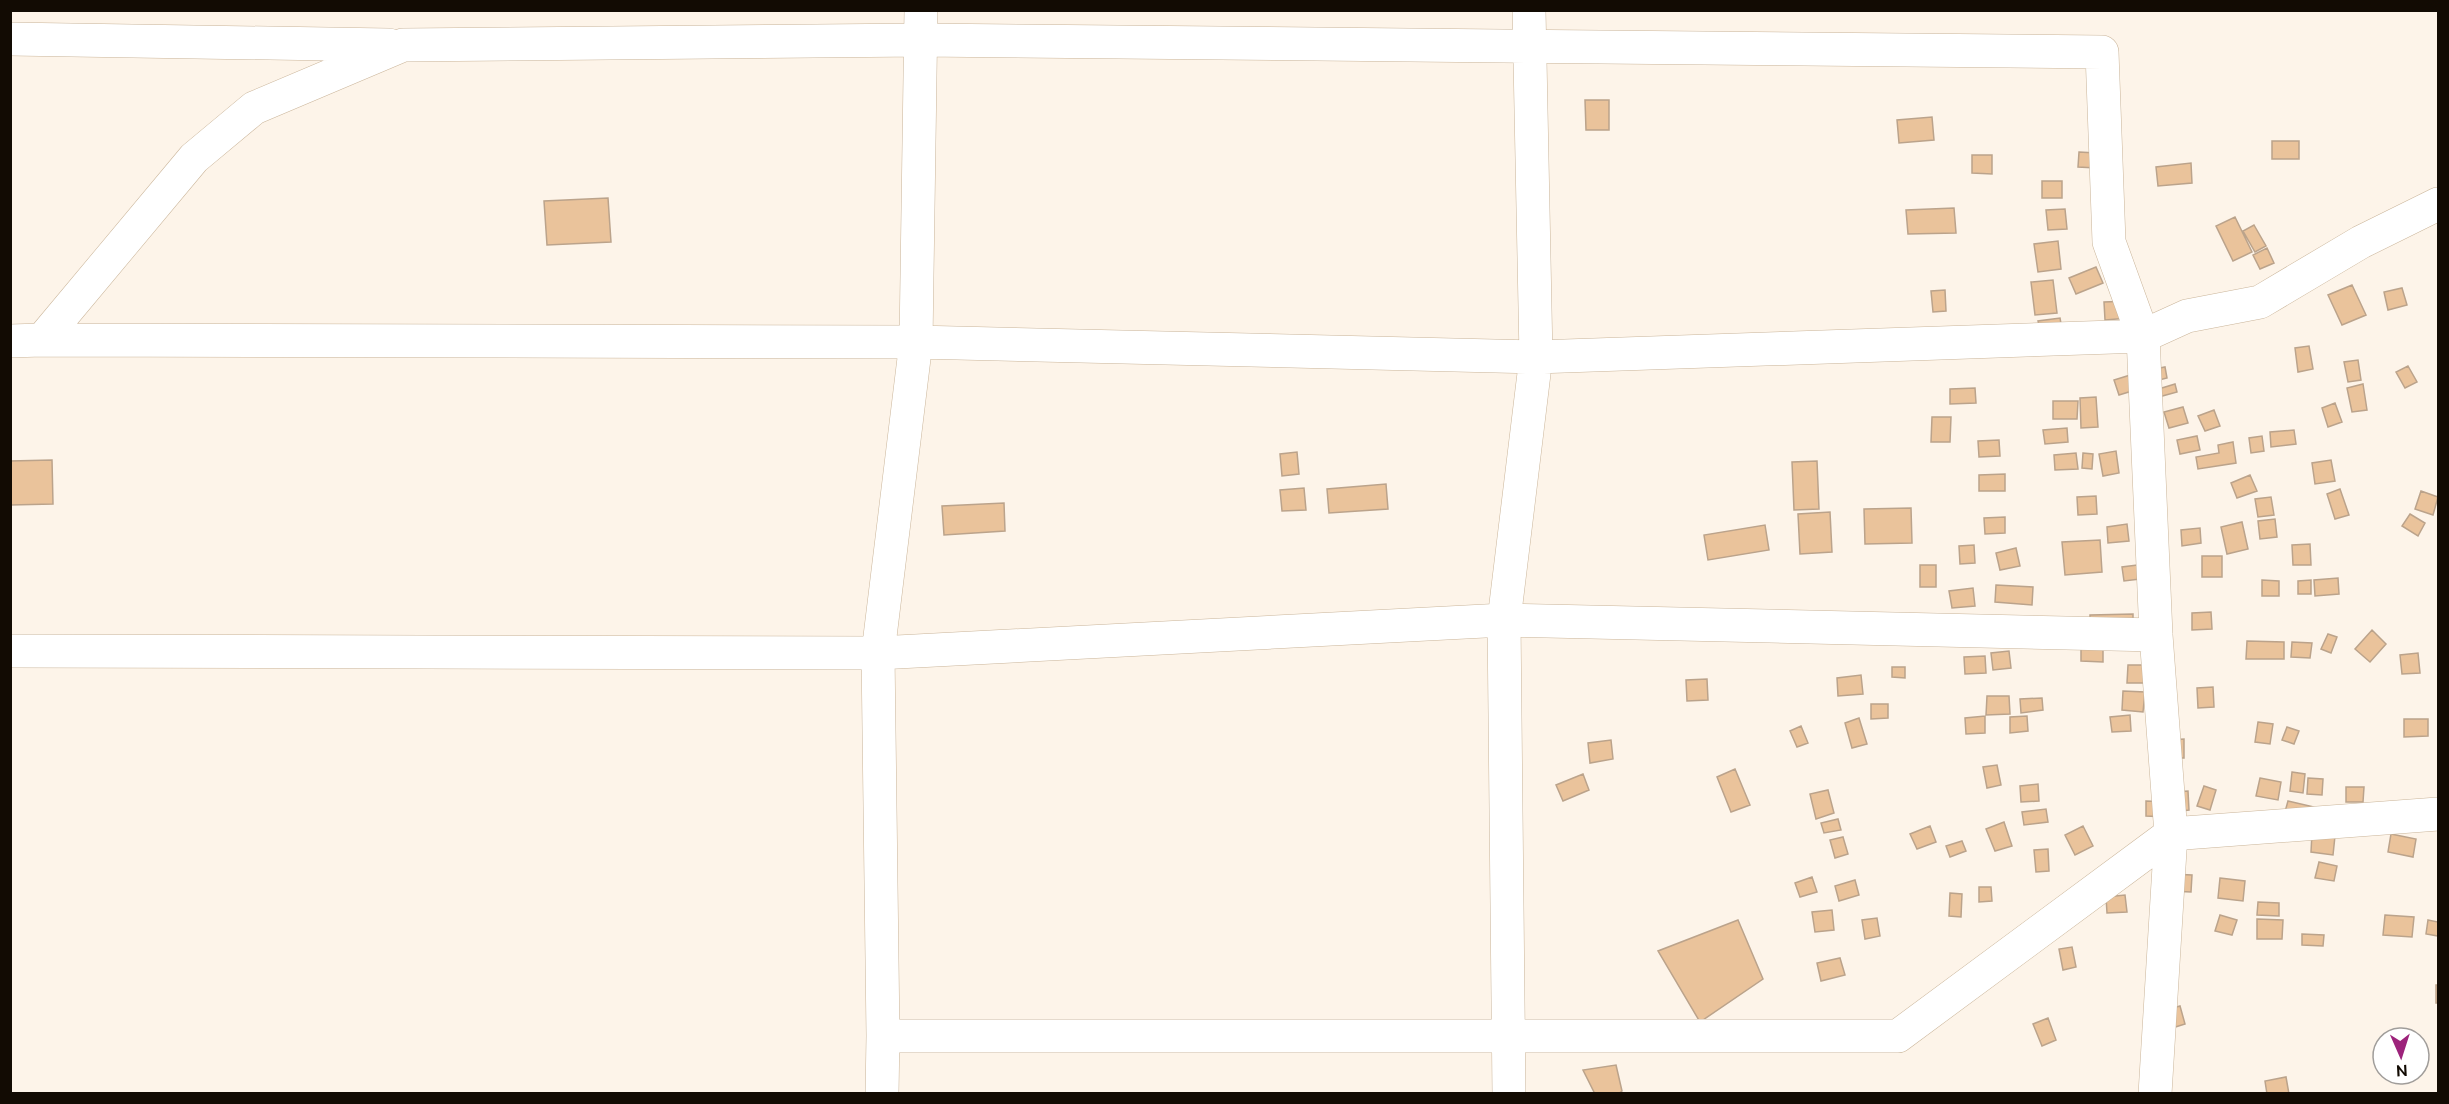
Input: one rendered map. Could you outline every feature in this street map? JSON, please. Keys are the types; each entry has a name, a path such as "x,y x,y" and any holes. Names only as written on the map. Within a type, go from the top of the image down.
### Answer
{"street":[{"path":"1509,1094 1504,620 1536,357 1529,10"},
{"path":"882,1094 878,653 916,342 921,25"},
{"path":"10,39 403,45 921,25 1530,45 2102,52 2109,242 2143,336 2156,635 2171,834 2154,1094"},
{"path":"42,339 194,158 245,115 254,108 403,45"},
{"path":"10,341 42,339 916,342 1536,357 2143,336 2187,316 2260,302 2361,242 2439,204"},
{"path":"10,651 878,653 1504,620 2156,635"},
{"path":"883,1036 1898,1036 2171,834 2439,814"}],"building":[{"path":"1585,100 1609,100 1609,130 1586,130"},
{"path":"1932,117 1934,140 1899,143 1897,120"},
{"path":"2272,141 2299,141 2299,159 2272,159"},
{"path":"2079,152 2096,153 2096,168 2078,167"},
{"path":"1972,155 1992,155 1992,174 1972,173"},
{"path":"2191,163 2192,183 2158,186 2156,167"},
{"path":"2042,181 2062,181 2062,198 2042,198"},
{"path":"608,198 611,242 547,245 544,201"},
{"path":"1954,208 1956,233 1908,234 1906,210"},
{"path":"2065,209 2067,229 2048,230 2046,210"},
{"path":"2235,217 2252,252 2233,261 2216,226"},
{"path":"2254,225 2266,246 2255,252 2243,231"},
{"path":"2058,241 2061,269 2038,272 2034,244"},
{"path":"2267,248 2274,263 2260,269 2253,255"},
{"path":"2096,267 2103,283 2076,294 2069,278"},
{"path":"2053,280 2057,313 2035,315 2031,282"},
{"path":"2352,285 2366,315 2342,325 2328,295"},
{"path":"2402,288 2407,305 2388,310 2384,292"},
{"path":"1945,290 1946,311 1933,312 1931,291"},
{"path":"2128,301 2129,318 2105,320 2104,302"},
{"path":"2060,318 2063,335 2042,339 2038,321"},
{"path":"2309,346 2313,369 2298,372 2295,348"},
{"path":"2358,360 2361,380 2348,382 2344,362"},
{"path":"2408,366 2417,382 2405,388 2396,372"},
{"path":"2165,367 2167,378 2147,383 2145,371"},
{"path":"2140,372 2145,387 2119,395 2114,380"},
{"path":"2175,384 2177,392 2155,398 2152,391"},
{"path":"2363,384 2367,410 2352,412 2347,388"},
{"path":"1975,388 1976,403 1950,404 1950,389"},
{"path":"2096,397 2098,427 2081,428 2080,398"},
{"path":"2053,401 2078,401 2077,419 2053,419"},
{"path":"2335,403 2342,422 2328,427 2322,408"},
{"path":"2183,407 2188,423 2169,428 2164,412"},
{"path":"2214,410 2220,426 2205,431 2198,416"},
{"path":"1932,417 1951,417 1950,442 1931,442"},
{"path":"2067,428 2068,442 2045,444 2043,430"},
{"path":"2294,430 2296,444 2271,447 2270,432"},
{"path":"2197,436 2200,450 2180,454 2177,440"},
{"path":"2262,436 2264,451 2251,453 2249,438"},
{"path":"1999,440 2000,456 1979,457 1978,441"},
{"path":"2233,442 2236,463 2198,469 2196,457 2219,453 2218,445"},
{"path":"2116,451 2119,473 2103,476 2099,454"},
{"path":"1297,452 1299,474 1282,476 1280,454"},
{"path":"2076,453 2078,469 2055,470 2054,455"},
{"path":"2083,453 2093,454 2092,469 2082,468"},
{"path":"52,460 53,504 10,505 10,461"},
{"path":"2331,460 2335,481 2315,484 2312,463"},
{"path":"1817,461 1819,509 1794,510 1792,462"},
{"path":"2005,474 2005,491 1979,491 1979,475"},
{"path":"2250,475 2257,491 2237,498 2231,483"},
{"path":"1386,484 1388,509 1329,513 1327,489"},
{"path":"1304,488 1306,510 1282,511 1280,490"},
{"path":"2340,489 2349,515 2335,519 2327,494"},
{"path":"2421,491 2438,497 2433,515 2415,509"},
{"path":"2096,496 2097,514 2078,515 2077,497"},
{"path":"2271,497 2274,515 2258,517 2255,499"},
{"path":"1004,503 1005,531 944,535 942,506"},
{"path":"1911,508 1912,543 1865,544 1864,509"},
{"path":"1830,512 1832,552 1800,554 1798,514"},
{"path":"2410,514 2425,523 2418,536 2402,526"},
{"path":"2005,517 2005,533 1985,534 1984,518"},
{"path":"2275,519 2277,537 2260,539 2258,521"},
{"path":"2242,522 2248,549 2227,554 2221,527"},
{"path":"2127,524 2129,541 2108,543 2107,527"},
{"path":"1765,525 1769,550 1708,560 1704,535"},
{"path":"2200,528 2201,543 2182,546 2181,530"},
{"path":"2100,540 2102,572 2065,575 2062,542"},
{"path":"2310,544 2311,565 2293,565 2292,545"},
{"path":"1974,545 1975,563 1960,564 1959,546"},
{"path":"2016,548 2020,566 2000,570 1996,553"},
{"path":"2202,556 2222,556 2222,577 2202,577"},
{"path":"2145,564 2148,578 2124,581 2122,567"},
{"path":"1920,565 1936,565 1936,587 1920,587"},
{"path":"2338,578 2339,594 2315,596 2314,580"},
{"path":"2262,580 2279,581 2279,596 2262,596"},
{"path":"2311,580 2311,594 2298,594 2298,581"},
{"path":"1996,585 2033,587 2032,605 1995,602"},
{"path":"1973,588 1975,606 1952,608 1949,591"},
{"path":"2211,612 2212,629 2192,630 2192,613"},
{"path":"2133,614 2133,631 2090,632 2090,615"},
{"path":"2372,630 2386,644 2370,662 2355,649"},
{"path":"2328,634 2337,637 2331,653 2321,649"},
{"path":"2247,641 2284,642 2284,659 2246,659"},
{"path":"2292,642 2312,643 2310,658 2291,657"},
{"path":"2081,648 2103,648 2103,662 2081,661"},
{"path":"2009,651 2011,668 1993,670 1991,653"},
{"path":"2418,653 2420,673 2402,674 2400,655"},
{"path":"1985,656 1986,673 1965,674 1964,657"},
{"path":"2128,665 2149,665 2149,683 2127,683"},
{"path":"1892,667 1905,667 1905,678 1892,677"},
{"path":"1861,675 1863,694 1838,696 1837,678"},
{"path":"1707,679 1708,700 1687,701 1686,680"},
{"path":"2213,687 2214,707 2198,708 2197,688"},
{"path":"2123,691 2145,692 2143,712 2122,710"},
{"path":"1987,696 2009,696 2010,714 1986,715"},
{"path":"2042,698 2043,710 2021,713 2020,699"},
{"path":"1871,704 1888,704 1888,718 1871,719"},
{"path":"2130,715 2131,731 2112,732 2110,717"},
{"path":"1985,716 1985,733 1966,734 1965,718"},
{"path":"2027,716 2028,731 2010,733 2010,717"},
{"path":"1859,718 1867,744 1852,748 1845,723"},
{"path":"2404,719 2428,719 2428,736 2404,737"},
{"path":"2258,722 2273,724 2270,744 2255,742"},
{"path":"1801,726 1808,743 1797,747 1790,731"},
{"path":"2287,727 2299,731 2294,744 2282,740"},
{"path":"2184,739 2184,758 2168,758 2167,740"},
{"path":"1611,740 1613,759 1590,763 1588,743"},
{"path":"1997,765 2001,785 1987,788 1983,767"},
{"path":"1735,769 1750,805 1731,812 1717,777"},
{"path":"2292,772 2305,774 2303,793 2290,791"},
{"path":"1583,774 1589,790 1563,801 1556,785"},
{"path":"2260,778 2281,782 2278,800 2256,796"},
{"path":"2308,778 2323,779 2322,795 2307,794"},
{"path":"2038,784 2039,801 2021,802 2020,786"},
{"path":"2204,786 2216,790 2210,810 2197,806"},
{"path":"2346,787 2364,787 2363,802 2346,802"},
{"path":"1828,790 1834,813 1816,819 1810,794"},
{"path":"2188,791 2189,810 2173,812 2172,792"},
{"path":"2146,801 2167,802 2167,817 2146,816"},
{"path":"2288,801 2314,807 2310,825 2283,819"},
{"path":"2046,809 2048,822 2024,825 2022,812"},
{"path":"1838,819 1841,830 1824,833 1821,823"},
{"path":"2004,822 2012,846 1995,851 1986,829"},
{"path":"1930,826 1936,842 1917,849 1910,834"},
{"path":"2083,826 2093,846 2075,855 2065,835"},
{"path":"2312,833 2335,836 2333,855 2311,852"},
{"path":"2391,834 2416,839 2413,857 2388,852"},
{"path":"1843,837 1848,854 1835,858 1830,840"},
{"path":"1962,841 1966,851 1950,857 1946,846"},
{"path":"2048,849 2049,871 2036,872 2034,850"},
{"path":"2319,862 2337,866 2334,881 2315,878"},
{"path":"2171,874 2192,875 2191,892 2170,891"},
{"path":"1812,877 1817,892 1800,897 1795,883"},
{"path":"2220,878 2245,881 2243,901 2218,898"},
{"path":"1855,880 1859,895 1839,901 1835,886"},
{"path":"1979,887 1991,887 1992,901 1979,902"},
{"path":"1950,893 1962,894 1961,917 1949,916"},
{"path":"2125,895 2127,912 2107,913 2106,897"},
{"path":"2258,902 2279,903 2279,916 2257,915"},
{"path":"1832,910 1834,930 1815,932 1812,912"},
{"path":"2220,915 2237,920 2232,935 2215,931"},
{"path":"2385,915 2414,917 2412,937 2383,935"},
{"path":"1877,918 1880,936 1865,939 1862,920"},
{"path":"2257,919 2283,920 2282,939 2257,939"},
{"path":"1738,920 1763,979 1700,1022 1658,951"},
{"path":"2428,920 2438,922 2438,936 2426,934"},
{"path":"2302,934 2324,935 2323,946 2302,945"},
{"path":"2072,947 2076,967 2063,970 2059,949"},
{"path":"1840,958 1845,975 1821,981 1817,963"},
{"path":"2436,985 2438,985 2438,1003 2436,1003"},
{"path":"2180,1006 2185,1024 2169,1029 2163,1011"},
{"path":"2048,1018 2056,1040 2042,1046 2033,1024"},
{"path":"1616,1065 1622,1091 1618,1094 1595,1094 1583,1070"},
{"path":"2286,1077 2289,1094 2267,1094 2265,1081"}]}
